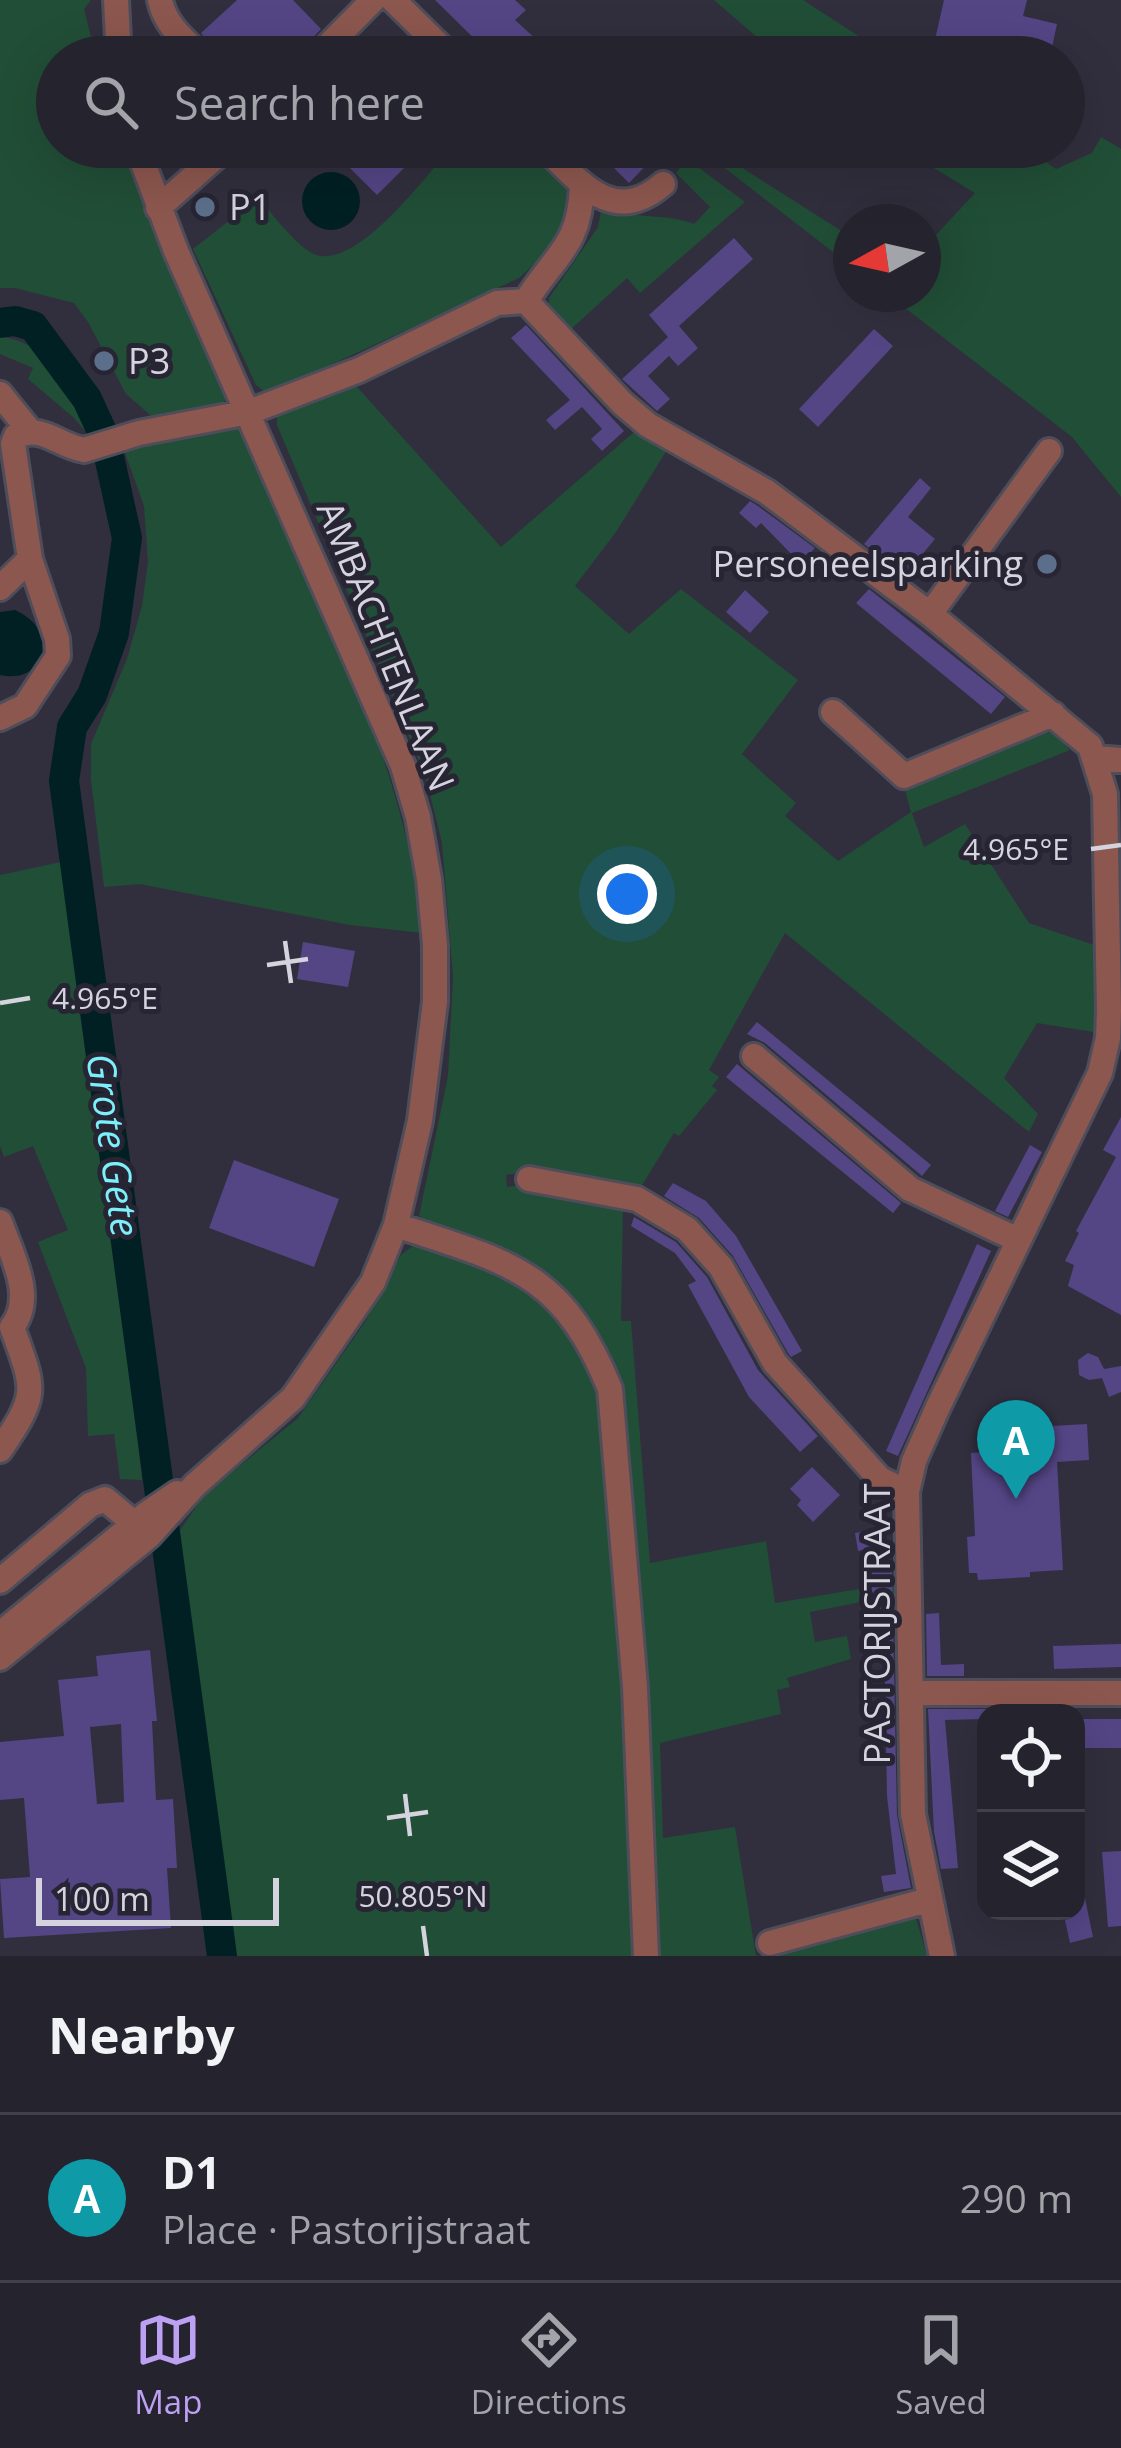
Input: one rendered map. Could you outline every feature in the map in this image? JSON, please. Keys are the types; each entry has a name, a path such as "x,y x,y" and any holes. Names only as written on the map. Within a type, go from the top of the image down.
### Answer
{"street":[{"path":"116,0 118,36"},
{"path":"160,0 162,13 180,36"},
{"path":"338,36 373,0"},
{"path":"393,0 430,36"},
{"name":"AMBACHTENLAAN","path":"0,1634 182,1496 293,1398 356,1312 396,1225 423,1104 435,1002 435,945 418,817 384,716 144,168"},
{"path":"158,208 203,168"},
{"path":"566,168 583,185 615,202 632,203 663,184"},
{"path":"526,301 573,239 583,185"},
{"path":"0,718 25,706 58,656 30,559 13,444 16,436 29,430 47,434 80,451 249,412 359,370 497,302 526,301 622,404 648,425 767,492 930,614 1109,759"},
{"path":"0,394 29,430"},
{"path":"930,614 1049,452"},
{"path":"0,588 30,559"},
{"path":"833,712 904,776 1053,714"},
{"name":"PASTORIJSTRAAT","path":"942,1956 914,1824 907,1492 914,1461 1016,1239 1100,1072 1108,1038 1105,794 1109,759"},
{"path":"754,1055 910,1189 1016,1239"},
{"path":"529,1179 638,1199 687,1228 721,1267 775,1363 880,1479 907,1492"},
{"path":"0,1222 23,1293 23,1314 12,1327 29,1374 32,1400 0,1450"},
{"path":"396,1225 520,1270 548,1290 575,1318 610,1389 635,1687 646,1956"},
{"path":"0,1581 90,1505 105,1499 143,1525"},
{"name":"AMBACHTENLAAN","path":"0,1658 143,1525"},
{"path":"911,1693 1121,1693"},
{"path":"770,1943 928,1900"}],"green space":[{"path":"0,0 91,0 84,9 91,36 36,36 36,168 130,168 225,401 212,409 156,420 126,394 74,303 0,288"},
{"path":"714,0 803,0 859,36 756,36"},
{"path":"1101,137 1121,149 1121,497 1072,437 910,312 941,312 941,230 975,193 934,168 1085,168 1085,156"},
{"path":"434,168 547,168 566,187 570,199 565,225 519,278 265,392 256,385 193,249 258,198 310,252 327,256 367,238"},
{"path":"680,168 699,168 745,202 640,293 627,278 569,331 549,306 549,298 598,227 602,205 694,224 710,207 676,173"},
{"path":"725,168 742,168 833,226 833,252"},
{"path":"0,337 18,341 48,360 94,441 28,379 33,368 0,354"},
{"path":"349,378 501,547 641,426 670,445 616,532 575,586 629,634 681,589 798,680 742,754 796,803 785,816 838,861 911,812 903,783 1042,731 1053,733 1070,750 912,813 924,847 965,824 1029,923 1097,946 1100,1033 1037,1023 1004,1078 1038,1114 1029,1132 785,933 709,1070 719,1077 712,1086 717,1090 679,1136 674,1133 639,1190 522,1172 506,1175 507,1187 528,1184 623,1202 621,1321 631,1321 650,1563 766,1541 775,1603 901,1582 902,1594 810,1612 815,1642 847,1636 851,1659 787,1678 790,1687 777,1690 781,1714 660,1743 663,1838 735,1827 756,1956 654,1956 646,1759 592,1330 419,1216 448,1076 453,976 442,843 425,775 277,425 277,416"},
{"path":"231,425 241,427 250,445 355,683 398,806 423,933 350,925 140,884 104,887 91,744 127,659 148,562 144,506 124,450"},
{"path":"61,862 121,1280 142,1480 120,1479 114,1434 88,1436 86,1368 38,1242 68,1230 33,1146 4,1157 0,1146 0,875"},
{"path":"414,1245 432,1245 525,1287 564,1322 586,1356 603,1398 622,1649 636,1956 222,1956 168,1548 204,1495 298,1418 365,1322 401,1255"},
{"path":"913,1908 927,1956 758,1956"}],"shaded area":[{"path":"331,172 351,181 360,201 351,221 331,230 311,221 302,201 311,181"},
{"path":"15,610 39,630 42,654 29,672 0,675 0,612"}],"building":[{"path":"237,0 293,0 321,29 314,36 201,33"},
{"path":"435,0 515,0 526,10 515,20 533,36 472,36"},
{"path":"944,0 1027,0 1023,16 1057,24 1054,36 936,36"},
{"path":"350,168 404,168 377,195"},
{"path":"614,168 644,168 629,183"},
{"path":"734,238 753,259 679,326 698,348 678,366 669,356 648,376 670,399 657,411 622,379 668,337 649,315"},
{"path":"526,325 624,431 602,451 591,439 602,429 582,407 555,430 546,420 570,400 511,338"},
{"path":"874,329 893,346 818,427 799,409"},
{"path":"920,478 931,488 908,517 935,539 905,575 864,544"},
{"path":"750,501 815,548 800,563 761,523 756,528 739,513"},
{"path":"869,589 1005,697 991,714 856,603"},
{"path":"745,590 769,612 750,633 726,612"},
{"path":"303,942 355,951 348,987 297,979"},
{"path":"757,1022 931,1165 922,1176 765,1043 747,1034"},
{"path":"737,1064 901,1203 893,1213 726,1077"},
{"path":"1121,1117 1121,1315 1068,1286 1074,1265 1065,1261 1116,1157 1103,1150"},
{"path":"1030,1145 1042,1152 1008,1217 995,1211"},
{"path":"234,1160 339,1199 314,1267 209,1228"},
{"path":"673,1183 706,1201 736,1236 802,1351 791,1357 733,1256 699,1218 664,1196"},
{"path":"634,1217 676,1242 707,1277 758,1370 818,1436 800,1452 749,1397 688,1285 696,1281 675,1253 631,1226"},
{"path":"977,1244 991,1251 898,1456 886,1451"},
{"path":"1088,1353 1098,1357 1104,1369 1121,1366 1121,1392 1109,1397 1102,1378 1089,1380 1079,1375 1078,1360"},
{"path":"1087,1424 1089,1460 1057,1462 1063,1570 978,1580 977,1573 969,1573 967,1537 975,1536 971,1453 983,1452 982,1430"},
{"path":"812,1467 840,1495 813,1522 790,1489"},
{"path":"884,1528 892,1573 897,1815 911,1888 884,1892 881,1876 896,1874 887,1796 884,1627 867,1630 865,1606 871,1605 855,1533"},
{"path":"939,1613 941,1665 964,1664 964,1676 927,1676 926,1614"},
{"path":"1121,1644 1121,1667 1054,1669 1053,1646"},
{"path":"150,1650 157,1721 152,1721 156,1800 173,1799 177,1868 167,1868 171,1928 4,1938 0,1879 30,1877 24,1798 0,1800 0,1742 64,1736 58,1680 98,1676 96,1656","holes":["121,1724 124,1802 97,1804 90,1727"]},
{"path":"928,1709 977,1709 977,1719 945,1720 958,1868 941,1869 934,1832"},
{"path":"1085,1719 1121,1719 1121,1748 1085,1748"},
{"path":"1121,1851 1121,1926 1108,1927 1102,1852"},
{"path":"1085,1898 1093,1937 1070,1943 1065,1920 1085,1920"}],"waterway":[{"name":"Grote Gete","path":"0,323 33,326 87,399 105,438 127,538 114,633 92,695 72,727 64,781 222,1956"}],"place":[{"name":"P1","path":"205,207"},
{"name":"P3","path":"104,361"},
{"name":"Personeelsparking","path":"1047,564"},
{"name":"D1","path":"1016,1499"}]}
